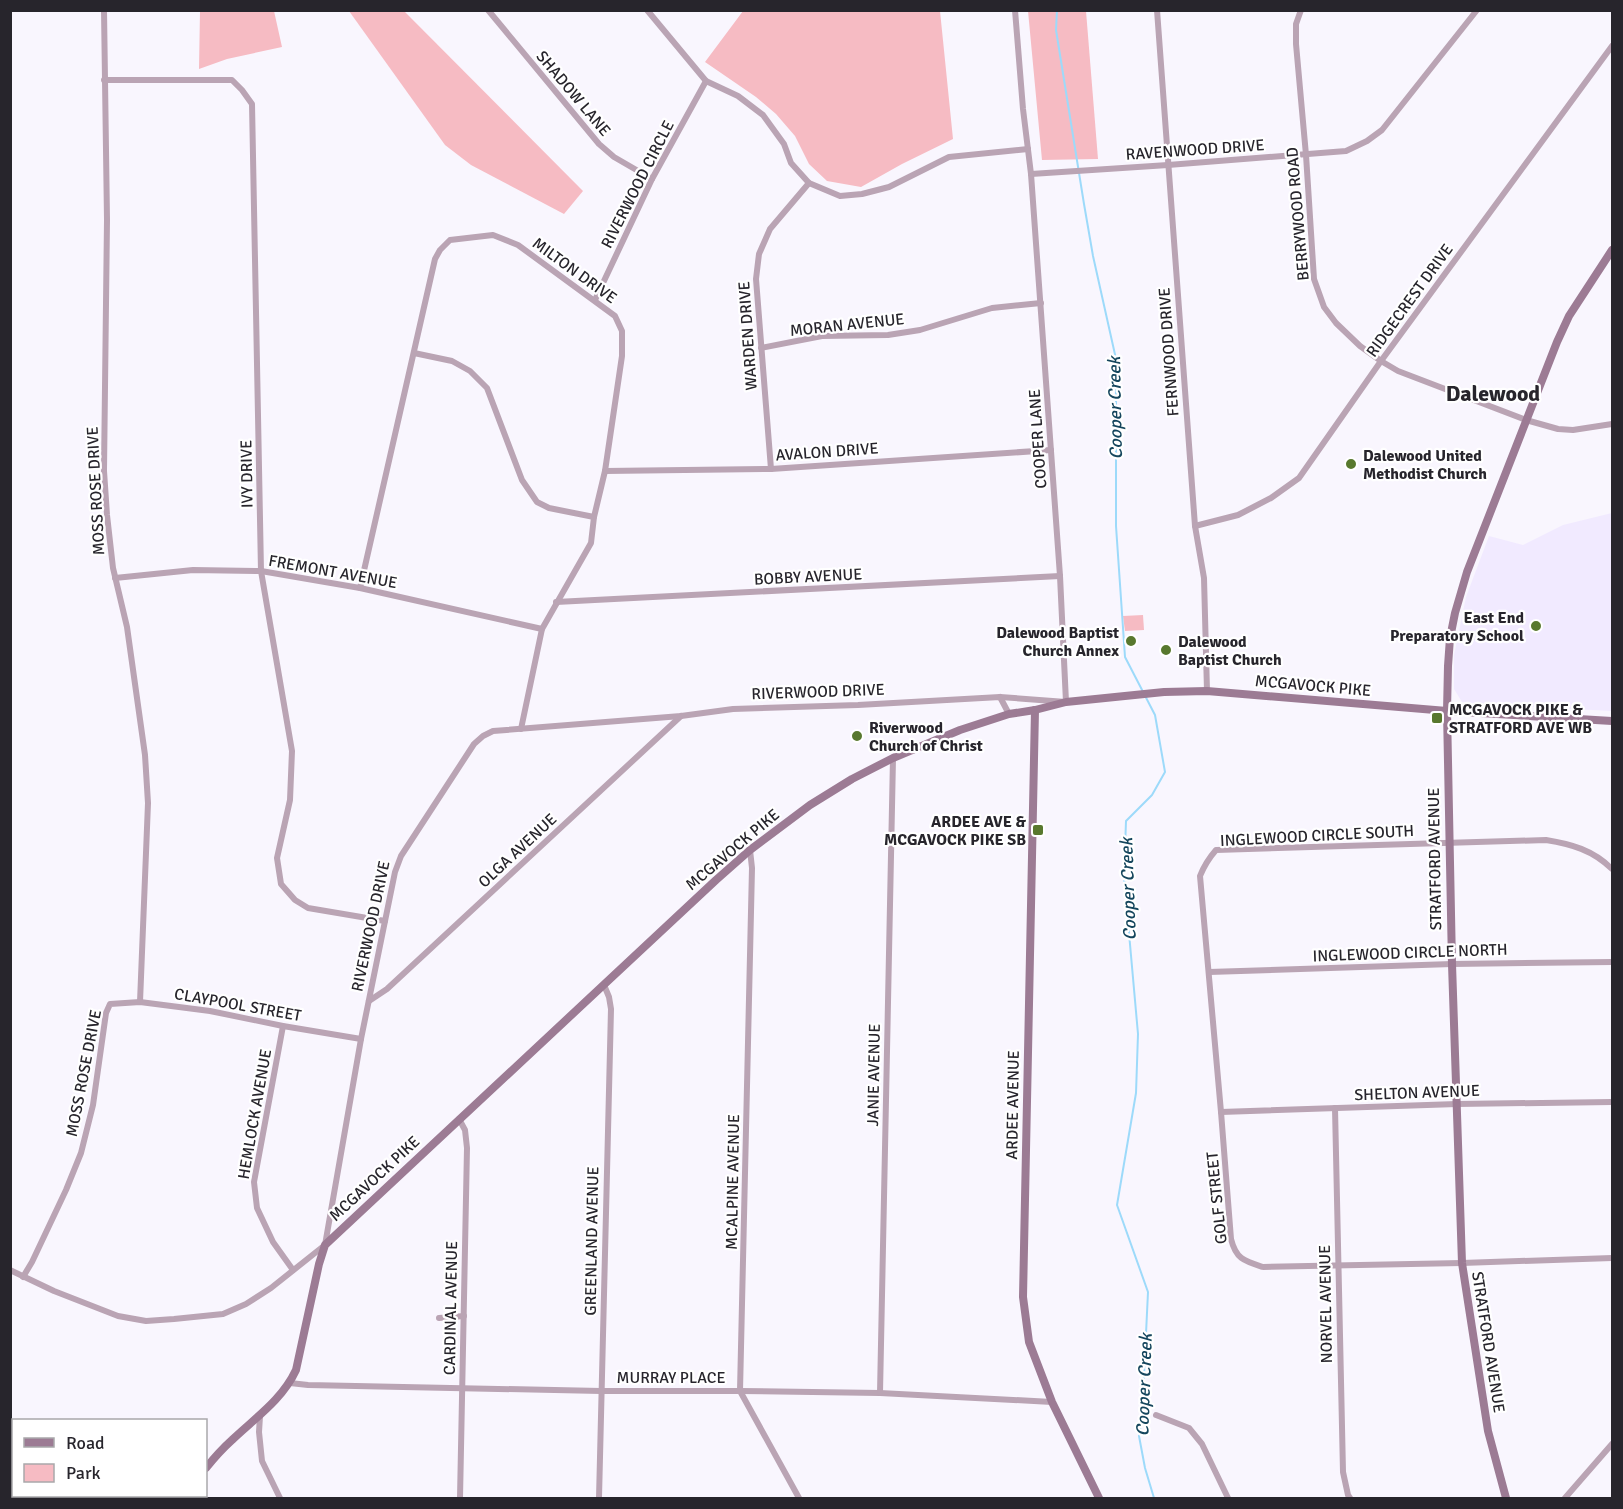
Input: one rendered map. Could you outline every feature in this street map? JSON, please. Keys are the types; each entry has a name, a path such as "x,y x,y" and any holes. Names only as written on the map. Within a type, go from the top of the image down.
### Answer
{"street":[{"name":"MOSS ROSE DRIVE","path":"104,10 107,230 104,471 113,568 127,627 147,784 148,813 140,1002"},
{"name":"SHADOW LANE","path":"488,10 599,144 614,157 652,179"},
{"path":"647,10 706,81 738,96 763,115 784,144 791,163 809,183 840,196 862,194 889,187 949,157 1028,149 1015,10"},
{"name":"FERNWOOD DRIVE","path":"1157,10 1195,526 1204,578 1207,691"},
{"name":"BERRYWOOD ROAD","path":"1301,10 1296,24 1296,44 1314,279 1323,308 1336,324 1360,346 1398,371 1526,420 1558,429 1573,430 1612,424"},
{"name":"RAVENWOOD DRIVE","path":"1031,174 1346,151 1367,141 1382,130 1477,10"},
{"name":"RIDGECREST DRIVE","path":"1195,526 1238,515 1271,498 1299,478 1381,361 1612,46"},
{"name":"IVY DRIVE","path":"104,80 232,80 252,104 261,571 292,751 290,800 277,858 281,884 295,900 308,908 385,921"},
{"name":"RIVERWOOD CIRCLE","path":"595,300 652,179 706,81"},
{"name":"COOPER LANE","path":"1028,149 1060,576 1066,702"},
{"name":"WARDEN DRIVE","path":"771,469 756,279 759,254 770,229 809,183"},
{"name":"MILTON DRIVE","path":"360,588 435,259 450,240 493,235 518,245 615,316 622,331 622,356 605,471 594,517 591,543 542,629 521,729"},
{"name":"STRATFORD AVENUE","path":"1506,1498 1488,1431 1462,1263 1449,843 1447,711 1450,638 1467,572 1569,316 1612,250"},
{"name":"MORAN AVENUE","path":"761,348 822,336 888,335 920,330 992,308 1041,303"},
{"path":"414,354 452,361 470,371 487,388 522,480 537,502 549,508 594,517"},
{"name":"AVALON DRIVE","path":"605,471 771,469 1051,450"},
{"name":"FREMONT AVENUE","path":"115,578 194,570 261,571 360,588 542,629"},
{"name":"BOBBY AVENUE","path":"556,602 1060,576"},
{"name":"MCGAVOCK PIKE","path":"10,1270 54,1291 118,1316 146,1321 222,1314 246,1304 271,1288 325,1245 750,850 810,805 852,779 960,730 1009,714 1066,702 1143,693 1207,691 1447,711 1612,721"},
{"path":"1000,697 1009,714"},
{"name":"RIVERWOOD DRIVE","path":"207,1467 233,1438 260,1416 290,1383 296,1370 325,1245 361,1039 395,872 401,856 474,744 493,731 681,716 733,709 1000,697 1066,702"},
{"name":"ARDEE AVENUE","path":"1030,698 1035,710 1023,1297 1029,1342 1052,1402 1100,1498"},
{"name":"OLGA AVENUE","path":"369,1001 396,981 681,716"},
{"name":"JANIE AVENUE","path":"880,1393 894,758"},
{"name":"INGLEWOOD CIRCLE SOUTH","path":"1203,868 1216,850 1546,840 1572,844 1590,852 1606,862 1612,869"},
{"name":"MCALPINE AVENUE","path":"740,1391 748,1103 752,868 750,850"},
{"name":"GOLF STREET","path":"1203,868 1200,876 1231,1239 1235,1252 1240,1258 1263,1267 1612,1258"},
{"name":"INGLEWOOD CIRCLE NORTH","path":"1209,972 1452,964 1612,962"},
{"name":"GREENLAND AVENUE","path":"599,1498 611,1009 604,985"},
{"name":"CLAYPOOL STREET","path":"110,1004 140,1002 210,1011 361,1039"},
{"name":"MOSS ROSE DRIVE","path":"23,1277 81,1154 93,1105 106,1012 110,1004"},
{"name":"HEMLOCK AVENUE","path":"283,1026 254,1182 257,1209 273,1242 293,1270"},
{"name":"SHELTON AVENUE","path":"1221,1112 1457,1104 1612,1102"},
{"name":"NORVEL AVENUE","path":"1335,1108 1343,1472 1350,1498"},
{"name":"CARDINAL AVENUE","path":"459,1119 465,1130 467,1148 460,1498"},
{"path":"439,1318 465,1316"},
{"name":"MURRAY PLACE","path":"290,1383 601,1391 880,1393 1052,1402"},
{"path":"740,1391 799,1498"},
{"path":"1156,1415 1190,1428 1202,1444 1228,1498"},
{"path":"260,1416 262,1461 280,1498"},
{"path":"1565,1498 1612,1444"}],"shaded area":[{"name":"East End Preparatory School","path":"1612,513 1612,711 1462,702 1454,689 1454,655 1466,597 1489,536 1523,545 1563,525"}],"green space":[{"path":"200,11 274,11 282,47 227,59 199,69"},
{"path":"349,11 404,11 583,191 564,214 471,165 445,145"},
{"path":"743,11 940,11 953,139 861,187 827,181 809,164 795,136 776,114 756,97 705,62"},
{"path":"1028,11 1086,11 1098,159 1042,160"},
{"path":"1143,615 1144,630 1125,631 1123,616"}],"waterway":[{"name":"Cooper Creek","path":"1057,10 1056,30 1084,204 1116,359 1116,526 1125,657 1155,715 1165,772 1152,795 1126,821 1124,877 1138,1034 1136,1093 1117,1205 1148,1292 1142,1417 1139,1436 1154,1498"}],"place":[{"name":"Dalewood United Methodist Church","path":"1351,464"},
{"name":"East End Preparatory School","path":"1536,626"},
{"name":"Dalewood Baptist Church Annex","path":"1131,641"},
{"name":"Dalewood Baptist Church","path":"1166,650"},
{"name":"MCGAVOCK PIKE & STRATFORD AVE WB","path":"1437,718"},
{"name":"Riverwood Church of Christ","path":"857,736"},
{"name":"ARDEE AVE & MCGAVOCK PIKE SB","path":"1038,830"}],"district":[{"name":"Dalewood","path":"1493,393"}]}
